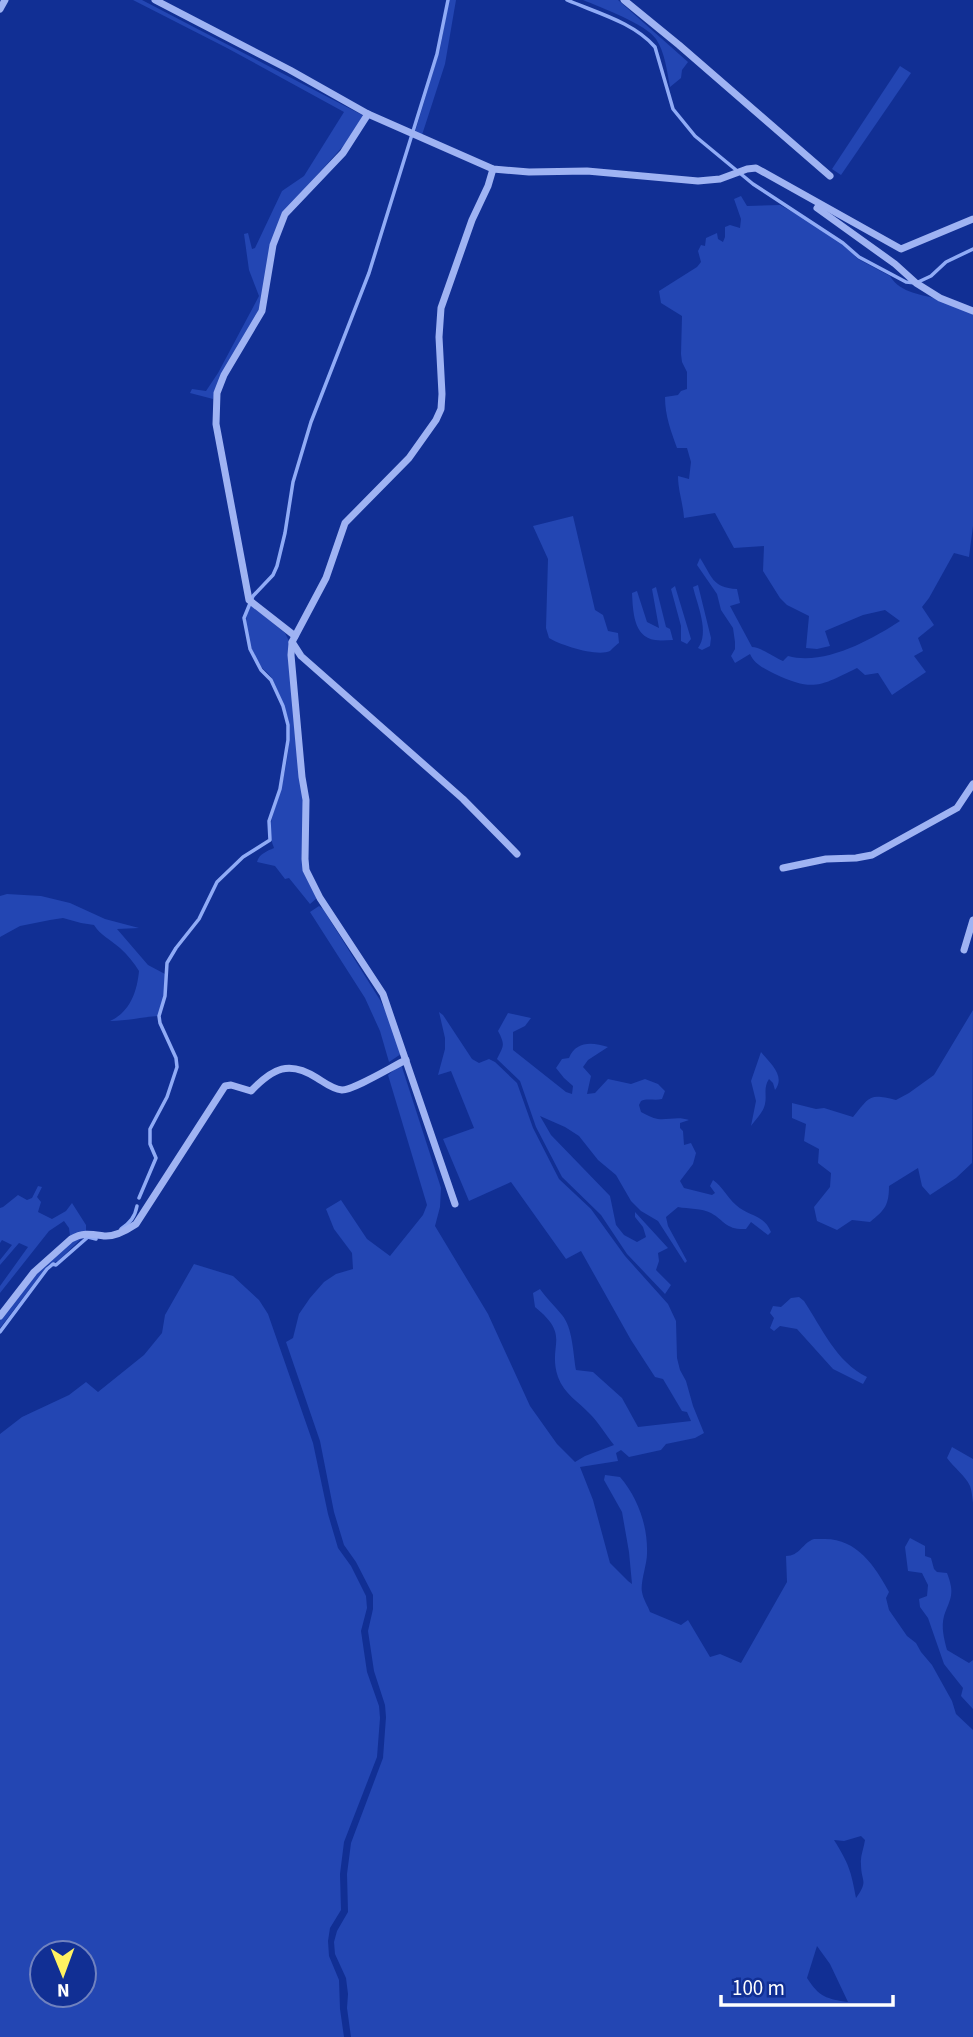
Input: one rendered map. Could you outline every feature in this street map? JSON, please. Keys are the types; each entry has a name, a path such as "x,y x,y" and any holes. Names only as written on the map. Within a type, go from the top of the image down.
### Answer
{"street":[{"path":"0,9 5,0"},
{"path":"155,0 290,69 368,114 493,169 587,172 698,181 720,179 756,168 901,249 973,219"},
{"path":"624,0 830,176"},
{"path":"368,114 343,153 285,214 274,245 262,311 224,374 217,393 216,424 249,600 293,639 307,662 463,799 517,854"},
{"path":"454,1204 383,994 320,898 306,870 306,800 291,654 293,639 326,578 345,523 409,458 436,420 440,408 442,379 439,337 441,308 493,169"},
{"path":"789,188 895,264 916,283 940,298 973,311"},
{"path":"783,868 826,859 872,855 957,808 973,784"},
{"path":"964,950 973,920"},
{"path":"0,1316 34,1272 71,1238 90,1233 113,1235 136,1224 225,1086 231,1085 251,1091 277,1070 295,1068 330,1087 345,1090 405,1060"}],"shaded area":[{"path":"133,0 142,0 364,116 345,144 282,214 270,246 261,307 218,384 213,399 190,393 192,389 206,391 259,296 249,270 244,234 248,233 252,249 255,248 282,191 304,176 344,112"},
{"path":"449,0 456,0 445,64 422,135 415,132 440,49"},
{"path":"583,0 618,0 688,62 682,70 681,78 670,87 662,50 651,33 622,16"},
{"path":"900,66 911,73 841,175 832,169"},
{"path":"741,196 747,206 780,205 843,244 858,259 890,276 906,290 941,300 973,314 973,526 969,557 954,553 922,607 934,625 918,638 923,651 914,656 926,672 892,695 878,673 865,675 857,668 825,683 808,685 788,680 767,670 757,664 750,654 735,663 731,656 735,649 733,628 721,610 717,594 697,565 700,558 717,583 737,589 740,603 730,606 752,647 783,661 788,656 817,657 847,649 900,621 885,610 863,615 825,631 830,646 806,648 809,616 787,605 780,598 763,571 764,546 734,548 715,513 684,518 678,476 689,479 691,462 687,448 677,448 667,417 665,397 678,395 687,389 687,372 681,354 682,316 661,303 659,291 697,267 701,262 698,251 701,245 705,246 706,238 717,233 718,239 723,242 725,227 730,225 740,228 741,219 734,199"},
{"path":"573,516 595,610 603,615 608,631 618,633 619,643 610,651 588,651 561,644 549,638 546,628 548,559 533,526"},
{"path":"698,585 711,638 710,646 702,650 698,648 703,627 693,587"},
{"path":"675,586 691,639 687,644 681,641 681,626 671,589"},
{"path":"656,587 666,627 670,629 673,640 648,638 642,634 636,622 632,593 637,591 647,622 659,628 652,589"},
{"path":"250,604 285,633 289,641 303,803 303,846 317,898 310,904 289,878 285,879 275,866 257,862 261,855 274,848 270,832 286,766 290,729 276,686 260,665 250,643 246,619"},
{"path":"0,896 41,896 70,903 105,919 139,928 117,929 148,965 165,974 164,996 158,1016 110,1021 123,1012 131,1001 139,971 126,953 102,935 94,925 63,918 20,926 0,937"},
{"path":"319,906 388,1016 401,1054 389,1062 380,1031 365,998 310,912"},
{"path":"973,1010 972,1163 956,1178 930,1195 922,1186 918,1168 889,1186 885,1207 870,1222 852,1220 837,1230 817,1221 814,1207 830,1187 831,1173 818,1163 819,1149 804,1141 806,1124 792,1118 792,1103 816,1109 824,1108 853,1117 870,1098 896,1100 934,1075"},
{"path":"439,1012 472,1059 479,1063 489,1059 495,1062 517,1083 533,1128 559,1179 591,1209 625,1256 668,1304 676,1321 680,1370 704,1433 695,1438 666,1444 661,1450 629,1457 621,1450 616,1453 618,1461 580,1467 593,1500 610,1563 632,1584 622,1512 604,1480 605,1475 620,1477 641,1513 647,1544 642,1592 650,1612 681,1625 688,1620 710,1657 720,1654 741,1663 787,1582 786,1556 795,1554 814,1539 836,1540 847,1544 864,1556 878,1573 889,1592 886,1598 889,1610 932,1665 952,1701 956,1714 973,1730 973,2037 351,2037 346,1978 335,1954 334,1942 348,1912 347,1874 351,1843 383,1758 385,1705 374,1671 368,1631 373,1595 344,1545 334,1512 320,1441 286,1342 293,1338 299,1314 324,1282 336,1274 353,1269 352,1253 334,1229 326,1209 341,1200 367,1239 390,1256 423,1215 427,1205 388,1075 401,1064 441,1188 435,1226 488,1314 530,1406 557,1444 575,1462 614,1445 593,1418 568,1393 558,1377 555,1366 556,1334 546,1317 535,1307 533,1293 540,1289 566,1320 576,1370 593,1372 622,1398 638,1427 691,1421 663,1379 655,1377 631,1340 581,1251 566,1259 511,1182 469,1201 443,1139 474,1128 451,1071 438,1075 445,1038","holes":["861,1836 865,1840 861,1861 863,1884 856,1898 849,1868 834,1840 844,1841","817,1946 830,1964 848,2002 824,1996 807,1978"]},
{"path":"508,1013 531,1018 525,1026 513,1032 513,1050 566,1092 572,1094 573,1086 556,1068 562,1059 569,1058 576,1048 585,1044 608,1047 588,1060 583,1067 591,1076 587,1094 595,1093 608,1079 631,1084 645,1079 658,1084 665,1091 662,1099 643,1100 639,1105 641,1112 654,1118 689,1120 680,1123 680,1128 683,1131 684,1145 691,1143 696,1153 693,1164 680,1181 684,1188 712,1195 715,1193 710,1186 713,1180 736,1205 764,1222 771,1232 768,1235 751,1222 746,1229 734,1228 707,1211 678,1207 666,1217 687,1261 685,1263 658,1221 631,1201 616,1175 598,1160 579,1136 540,1116 551,1135 610,1196 616,1225 624,1235 637,1242 646,1237 635,1212 668,1248 658,1253 656,1270 671,1285 665,1294 627,1254 601,1215 562,1177 536,1127 520,1081 497,1059 503,1046 498,1031"},
{"path":"761,1052 776,1070 779,1080 775,1090 769,1079 764,1107 751,1126 756,1101 751,1081"},
{"path":"38,1186 42,1187 37,1197 41,1202 38,1212 52,1219 66,1211 72,1203 86,1225 86,1232 70,1236 64,1221 49,1231 0,1293 0,1286 28,1247 19,1243 0,1265 0,1260 12,1245 2,1240 0,1243 0,1208 18,1195 27,1200 32,1198"},
{"path":"84,1236 58,1261 48,1265 0,1328 0,1320 36,1272 58,1251"},
{"path":"194,1264 233,1276 259,1300 268,1314 313,1443 338,1548 351,1566 366,1596 367,1608 361,1631 367,1672 379,1706 377,1757 344,1842 340,1874 341,1910 330,1928 328,1941 329,1956 339,1980 344,2037 0,2037 0,1434 22,1417 69,1395 86,1382 98,1392 144,1355 162,1333 165,1315"},
{"path":"799,1297 838,1353 856,1371 867,1377 863,1384 833,1369 797,1329 780,1326 774,1331 770,1328 774,1318 770,1313 773,1306 781,1307 791,1298"},
{"path":"952,1447 973,1459 973,1503 968,1482 947,1458"},
{"path":"910,1538 925,1546 925,1556 931,1558 937,1572 947,1573 951,1591 943,1620 944,1637 947,1650 969,1663 973,1660 973,1709 961,1696 963,1688 944,1664 928,1618 920,1607 919,1599 927,1596 928,1585 922,1573 908,1571 905,1547"}],"waterway":[{"path":"139,1198 156,1158 150,1144 150,1129 167,1097 177,1067 159,1016 165,996 167,963 199,919 217,882 243,857 270,840 269,821 280,789 288,725 271,680 261,670 250,649 244,618 253,596 273,575 277,566 293,482 311,422 369,273 437,54 448,0"},
{"path":"567,0 614,19 646,38 655,47 673,109 695,136 753,184 843,243 859,257 906,282 916,283 931,276 946,262 973,249"},
{"path":"121,1229 132,1219 137,1206"},
{"path":"0,1332 47,1269 53,1264 56,1265 88,1237 96,1239"}]}
